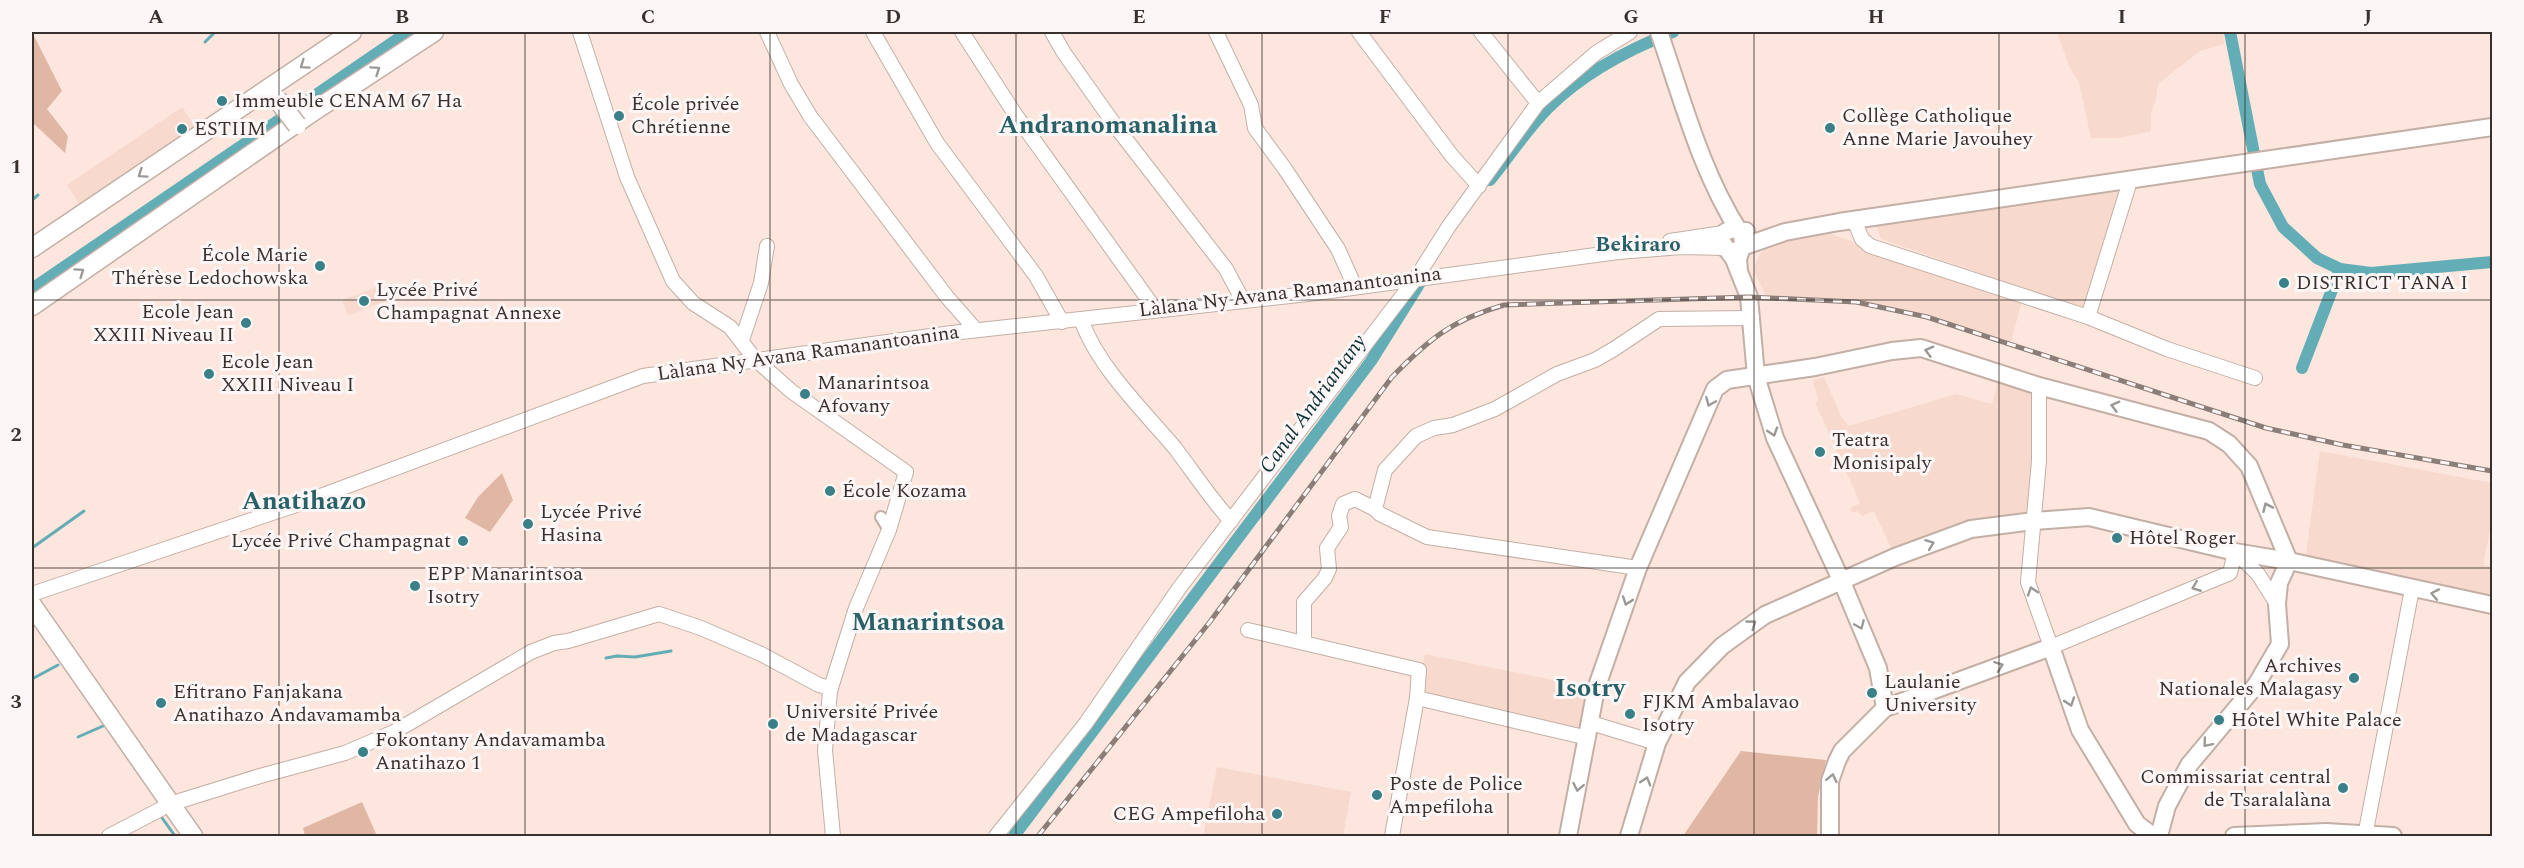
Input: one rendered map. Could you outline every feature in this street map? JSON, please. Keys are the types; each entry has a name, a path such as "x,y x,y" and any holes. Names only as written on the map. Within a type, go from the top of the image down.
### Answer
{"main road":[{"path":"32,248 269,97 352,32"},
{"path":"32,306 434,32"},
{"path":"269,97 291,128"},
{"path":"32,605 165,806 181,837"},
{"path":"32,624 165,806 193,837"}],"street":[{"path":"580,32 627,177 673,281 693,303 730,327 755,359 791,391 906,472 889,530 853,605 825,687 825,750 833,837"},
{"path":"767,32 791,84 810,116 940,288 976,330"},
{"path":"873,32 937,143 1036,276 1062,322"},
{"path":"962,32 1015,114 1155,309"},
{"path":"1052,32 1064,53 1117,128 1226,269 1242,299"},
{"path":"1216,32 1251,105 1255,128 1338,249 1355,287"},
{"path":"1359,32 1452,156 1479,186"},
{"path":"1481,32 1538,103"},
{"path":"996,837 1086,723 1180,587 1416,278 1449,226 1538,103 1596,54 1630,32"},
{"path":"1659,32 1699,145 1725,209 1739,271 1749,297 1756,376 1775,438 1842,582 1878,668 1885,708"},
{"path":"1732,240 1755,231 1811,220 1846,221 2493,127"},
{"path":"2088,317 2130,181"},
{"path":"1846,221 1870,246 2088,317 2167,349 2255,378"},
{"name":"Làlana Ny Avana Ramanantoanina","path":"32,594 288,508 643,376 976,330 1355,287 1618,252 1687,238 1732,240"},
{"path":"742,340 761,283 766,246"},
{"path":"1375,509 1385,470 1416,436 1495,409 1557,374 1595,360 1614,350 1659,320 1752,318"},
{"path":"1081,319 1085,332 1101,357 1177,451 1205,492 1231,521"},
{"path":"1569,837 1596,689 1638,568 1715,388 1727,380 1921,348 2039,386 2209,431 2229,444 2249,466 2289,561 2279,583 2277,604 2280,644 2256,685 2189,765 2167,806 2159,837"},
{"path":"2039,386 2040,461 2028,582 2080,730 2137,824 2153,837"},
{"path":"1304,643 1304,602 1325,578 1329,569 1327,548 1341,528 1339,516 1343,504 1355,499 1426,537 1638,568"},
{"path":"881,517 889,530"},
{"path":"1629,837 1657,743 1687,682 1722,646 1765,615 1895,557 1965,531 2034,521 2089,517 2235,552 2289,561 2493,605"},
{"path":"2235,552 2258,574 2277,604"},
{"path":"1830,837 1830,781 1837,760 1842,751 1885,708 2051,647 2230,573 2235,552"},
{"path":"2365,835 2412,589"},
{"path":"109,837 165,806 260,776 345,753 400,729 531,652 659,614 701,628 761,654 825,687"},
{"path":"1248,630 1419,670 1417,698 1392,837"},
{"path":"1417,698 1657,743"},
{"path":"2234,837 2326,832 2393,837"}],"shaded area":[{"path":"32,32 62,91 47,109 68,136 65,153 32,122"},
{"path":"2057,32 2223,32 2224,44 2200,51 2158,84 2151,112 2151,131 2120,138 2091,138 2079,82 2070,68"},
{"path":"182,107 200,133 85,212 67,185"},
{"path":"2121,188 2086,310 1881,239 1876,224"},
{"path":"1831,234 2022,301 2011,342 1927,317 1856,302 1767,298 1753,269 1761,252 1780,239"},
{"name":"Lycée Privé Champagnat Annexe","path":"380,286 386,301 348,315 342,300"},
{"path":"1824,377 1841,416 1849,426 1956,394 1992,404 1998,381 2038,388 2034,515 1892,550 1874,511 1862,516 1857,511 1852,513 1850,508 1860,503 1815,402 1819,400 1812,381"},
{"path":"2320,451 2492,483 2492,521 2483,565 2492,567 2492,597 2305,561"},
{"path":"502,473 513,500 490,532 465,518 478,497"},
{"name":"Isotry","path":"1425,654 1593,688 1585,735 1418,695"},
{"path":"1741,751 1826,760 1818,797 1817,836 1683,836"},
{"name":"CEG Ampefiloha","path":"1217,767 1351,792 1343,836 1203,836"},
{"path":"362,802 377,836 305,836 303,828"}],"waterway":[{"path":"205,42 215,32"},
{"path":"32,289 408,32"},
{"name":"Canal Andriantany","path":"1490,180 1532,125 1562,95 1606,64 1673,32"},
{"name":"Canal Andriantany","path":"2230,32 2260,184 2283,227 2317,258 2340,269 2371,273 2492,262"},
{"path":"32,200 38,195"},
{"name":"Canal Andriantany","path":"2302,368 2340,269"},
{"name":"Canal Andriantany","path":"1014,836 1371,361 1421,281"},
{"path":"32,548 84,511"},
{"path":"606,658 635,657 671,651"},
{"path":"32,679 58,665"},
{"path":"78,737 103,726"},
{"path":"160,815 175,836"}],"railway":[{"path":"1038,836 1209,623 1392,377 1442,332 1470,317 1504,305 1749,297 1856,302 1927,317 2266,428 2343,445 2492,471"}],"place":[{"name":"Immeuble CENAM 67 Ha","path":"222,101"},
{"name":"École privée Chrétienne","path":"619,116"},
{"name":"Collège Catholique Anne Marie Javouhey","path":"1830,128"},
{"name":"ESTIIM","path":"182,129"},
{"name":"École Marie Thérèse Ledochowska","path":"320,266"},
{"name":"DISTRICT TANA I","path":"2284,283"},
{"name":"Lycée Privé Champagnat Annexe","path":"364,301"},
{"name":"Ecole Jean XXIII Niveau II","path":"246,323"},
{"name":"Ecole Jean XXIII Niveau I","path":"209,374"},
{"name":"Manarintsoa Afovany","path":"805,394"},
{"name":"Teatra Monisipaly","path":"1820,452"},
{"name":"École Kozama","path":"830,491"},
{"name":"Lycée Privé Hasina","path":"528,524"},
{"name":"Hôtel Roger","path":"2117,538"},
{"name":"Lycée Privé Champagnat","path":"463,541"},
{"name":"EPP Manarintsoa Isotry","path":"415,586"},
{"name":"Archives Nationales Malagasy","path":"2354,678"},
{"name":"Laulanie University","path":"1872,693"},
{"name":"Efitrano Fanjakana Anatihazo Andavamamba","path":"161,703"},
{"name":"FJKM Ambalavao Isotry","path":"1630,714"},
{"name":"Hôtel White Palace","path":"2219,720"},
{"name":"Université Privée de Madagascar","path":"773,724"},
{"name":"Fokontany Andavamamba Anatihazo 1","path":"363,752"},
{"name":"Commissariat central de Tsaralalàna","path":"2343,788"},
{"name":"Poste de Police Ampefiloha","path":"1377,795"},
{"name":"CEG Ampefiloha","path":"1277,814"}],"district":[{"name":"Andranomanalina","path":"1108,125"},
{"name":"Bekiraro","path":"1638,245"},
{"name":"Anatihazo","path":"304,501"},
{"name":"Manarintsoa","path":"928,622"},
{"name":"Isotry","path":"1590,688"}]}
